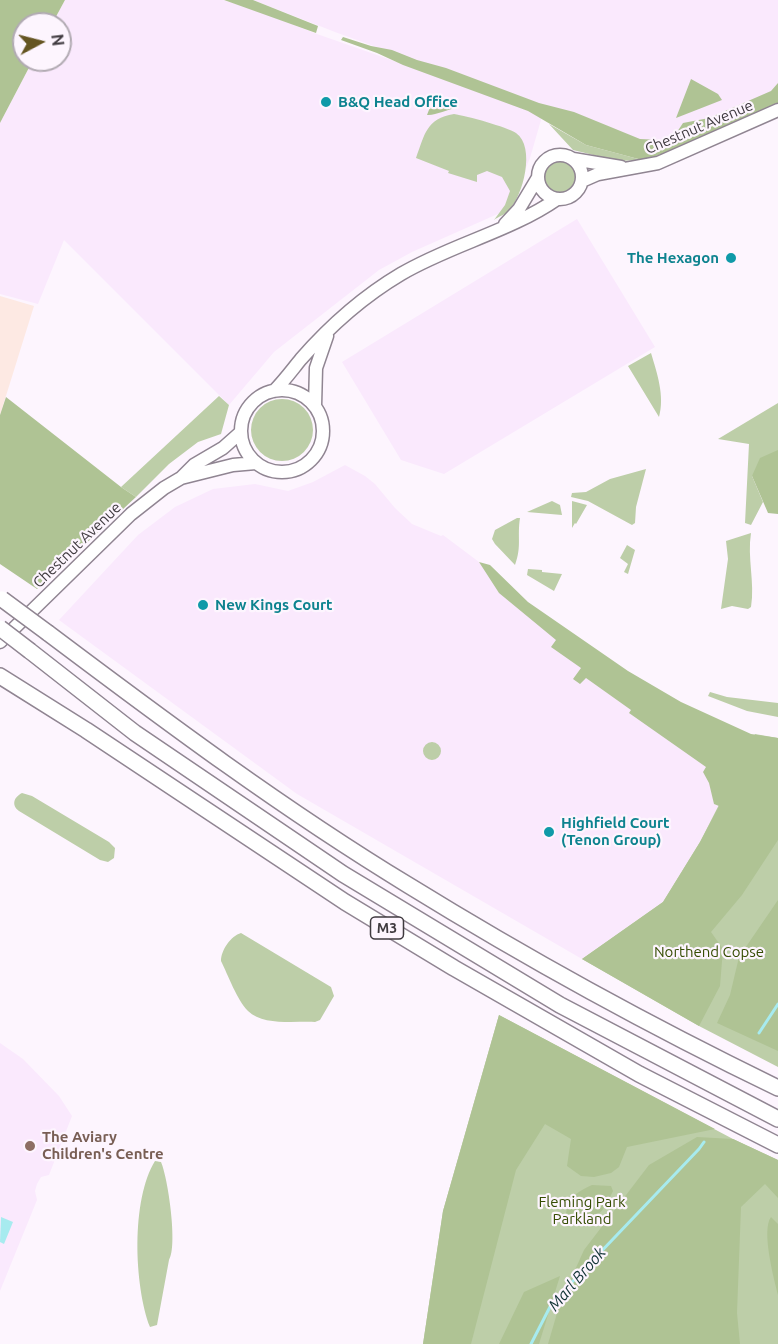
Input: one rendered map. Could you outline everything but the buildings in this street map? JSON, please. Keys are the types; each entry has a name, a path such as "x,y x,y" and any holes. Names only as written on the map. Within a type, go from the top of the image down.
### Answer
{"highway":[{"path":"1,598 203,749 408,885 646,1022 778,1089"},
{"name":"M3","path":"0,628 135,732 343,874 560,1005 778,1119"},
{"name":"M3","path":"6,679 345,902 454,968 639,1074 778,1145"}],"street":[{"name":"Chestnut Avenue","path":"582,181 598,174 658,162 778,110"},
{"path":"274,391 301,359 356,305 402,273 502,227 525,219 557,200 571,197 582,181 580,168 573,159 566,155 551,156 540,166 537,179 519,209 502,227"},
{"name":"Chestnut Avenue","path":"573,159 631,169"},
{"path":"537,179 543,193 557,200"},
{"path":"315,406 316,368 328,332"},
{"path":"286,390 307,398 315,406 323,430 321,444 314,456 307,463 288,471 266,468 248,454 243,444 242,422 251,405 261,396 274,391 286,390"},
{"name":"Chestnut Avenue","path":"0,642 131,514 164,488 181,478 194,465 223,448 241,432"},
{"name":"Chestnut Avenue","path":"181,478 233,465 256,462"}],"shaded area":[{"path":"65,0 223,0 543,113 530,158 509,209 412,252 379,270 274,352 229,405 64,240 38,304 0,294 0,123 27,72 72,72 72,12 58,12"},
{"path":"253,0 778,0 778,91 663,142 633,140"},
{"path":"577,219 655,347 444,474 401,460 342,362"},
{"path":"0,296 34,306 0,415"},
{"path":"345,465 375,484 412,524 443,535 479,562 525,603 573,638 680,704 714,720 719,806 700,842 663,902 582,959 297,794 59,620 138,535 175,507 213,489 255,484 288,491 313,482"},
{"name":"The Aviary Children's Centre","path":"0,1043 23,1059 59,1096 72,1116 49,1175 41,1177 37,1184 35,1191 37,1200 0,1291"}],"green space":[{"path":"0,0 65,0 58,12 12,12 12,72 27,72 0,123"},
{"path":"224,0 253,0 318,26 316,33"},
{"path":"343,37 446,68 539,103 574,112 640,139 661,140 677,132 683,123 709,118 771,91 778,83 778,105 675,150 642,160 586,145 528,111 403,65 341,40"},
{"path":"691,79 718,94 722,100 676,118"},
{"path":"441,99 457,108 427,115 432,102"},
{"path":"454,114 504,128 516,133 522,140 526,160 523,183 509,210 494,220 505,205 510,191 502,177 487,171 477,175 477,182 448,173 449,171 416,158 432,124 445,116"},
{"path":"549,124 586,145 642,160 618,161 573,150"},
{"path":"560,161 572,165 576,177 572,189 560,193 548,189 544,177 548,165"},
{"path":"651,353 661,393 659,417 628,366"},
{"path":"219,396 229,405 221,434 198,442 169,464 136,497 121,487"},
{"path":"6,397 136,497 37,589 0,564 0,415"},
{"path":"282,399 304,408 313,430 304,452 282,461 260,452 251,430 260,408"},
{"path":"778,403 778,469 752,476 763,502 751,525 745,523 749,444 718,439"},
{"path":"778,450 778,514 768,513 752,476 760,458"},
{"path":"646,469 636,507 635,523 632,525 588,501 571,497 572,493 586,492 610,479"},
{"path":"552,501 560,505 562,515 527,512"},
{"path":"572,501 587,505 572,528"},
{"path":"520,518 519,547 515,565 492,539 495,530"},
{"path":"751,533 751,607 748,609 732,606 721,609 728,559 726,541"},
{"path":"627,545 635,550 628,574 624,572 628,564 620,558"},
{"name":"Northend Copse","path":"479,562 490,565 528,602 628,671 681,702 751,734 778,738 778,840 742,895 711,932 723,949 720,986 699,1026 582,959 663,902 719,806 714,804 709,783 703,772 706,767 629,713 631,710 586,678 580,684 573,679 581,668 551,647 556,640 499,593"},
{"path":"528,569 562,574 554,591 527,575"},
{"path":"710,692 727,697 778,703 778,717 747,711 708,696"},
{"name":"Northend Copse","path":"755,734 778,738 778,1067 699,1026 582,959 663,902 700,842"},
{"path":"432,742 438,745 441,751 438,757 432,760 426,757 423,751 426,745"},
{"path":"22,793 32,796 109,842 115,848 114,858 108,862 100,860 19,811 14,801"},
{"path":"778,900 778,1051 717,1023 730,995 739,957"},
{"path":"241,933 331,987 334,996 320,1020 315,1022 271,1021 254,1016 248,1011 236,994 221,961 227,944"},
{"name":"Fleming Park Parkland","path":"499,1015 733,1139 778,1160 778,1344 423,1344 443,1211"},
{"path":"499,1015 715,1129 627,1147 619,1167 611,1173 594,1177 581,1176 567,1166 571,1139 545,1124 516,1170 471,1344 423,1344 443,1211"},
{"path":"697,1137 733,1139 778,1160 778,1198 765,1184 741,1207 737,1313 740,1344 548,1344 560,1303 584,1250 649,1165"},
{"path":"155,1161 161,1162 164,1170 173,1241 157,1325 150,1327 141,1289 138,1243 142,1197"},
{"path":"592,1185 611,1186 613,1191 601,1212 590,1218 576,1217 566,1213 575,1195"},
{"path":"771,1217 778,1224 778,1295 771,1267 767,1232"},
{"path":"560,1276 539,1344 499,1344 524,1292"}],"water":[{"path":"1,1217 13,1222 4,1244 0,1242"}],"waterway":[{"name":"Marl Brook","path":"759,1033 778,1004"},
{"name":"Marl Brook","path":"531,1344 552,1303 704,1142"}],"place":[{"name":"B&Q Head Office","path":"326,102"},
{"name":"The Hexagon","path":"731,258"},
{"name":"New Kings Court","path":"203,605"},
{"name":"Highfield Court (Tenon Group)","path":"549,832"},
{"name":"The Aviary Children's Centre","path":"30,1146"}]}
